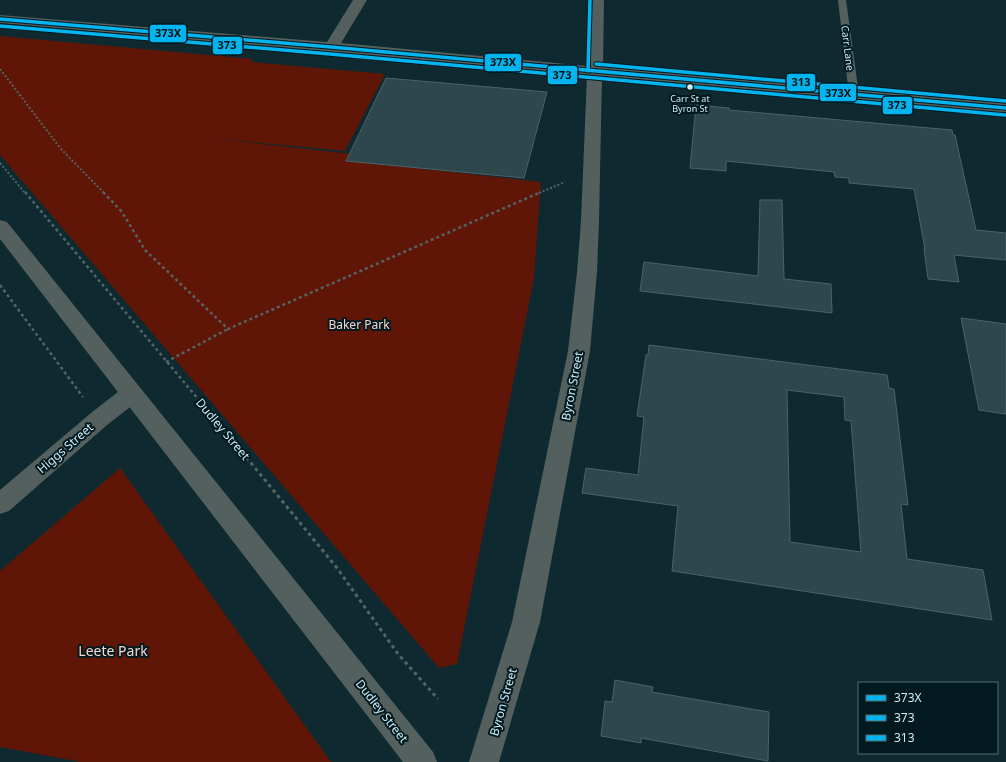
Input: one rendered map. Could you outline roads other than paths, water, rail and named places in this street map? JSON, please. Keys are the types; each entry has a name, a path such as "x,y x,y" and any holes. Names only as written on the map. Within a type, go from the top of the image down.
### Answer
{"street":[{"path":"331,47 360,0"},
{"name":"Byron Street","path":"484,762 496,728 526,622 579,351 587,272 597,0"},
{"path":"0,19 331,47 1006,108"},
{"name":"Dudley Street","path":"0,226 422,762"},
{"name":"Higgs Street","path":"0,504 99,419 131,394"}],"lane":[{"name":"Carr Lane","path":"842,0 854,95"}],"place":[{"name":"Carr St at Byron St","path":"690,87"}],"park label":[{"name":"Baker Park","path":"359,324"},
{"name":"Leete Park","path":"113,650"}]}
